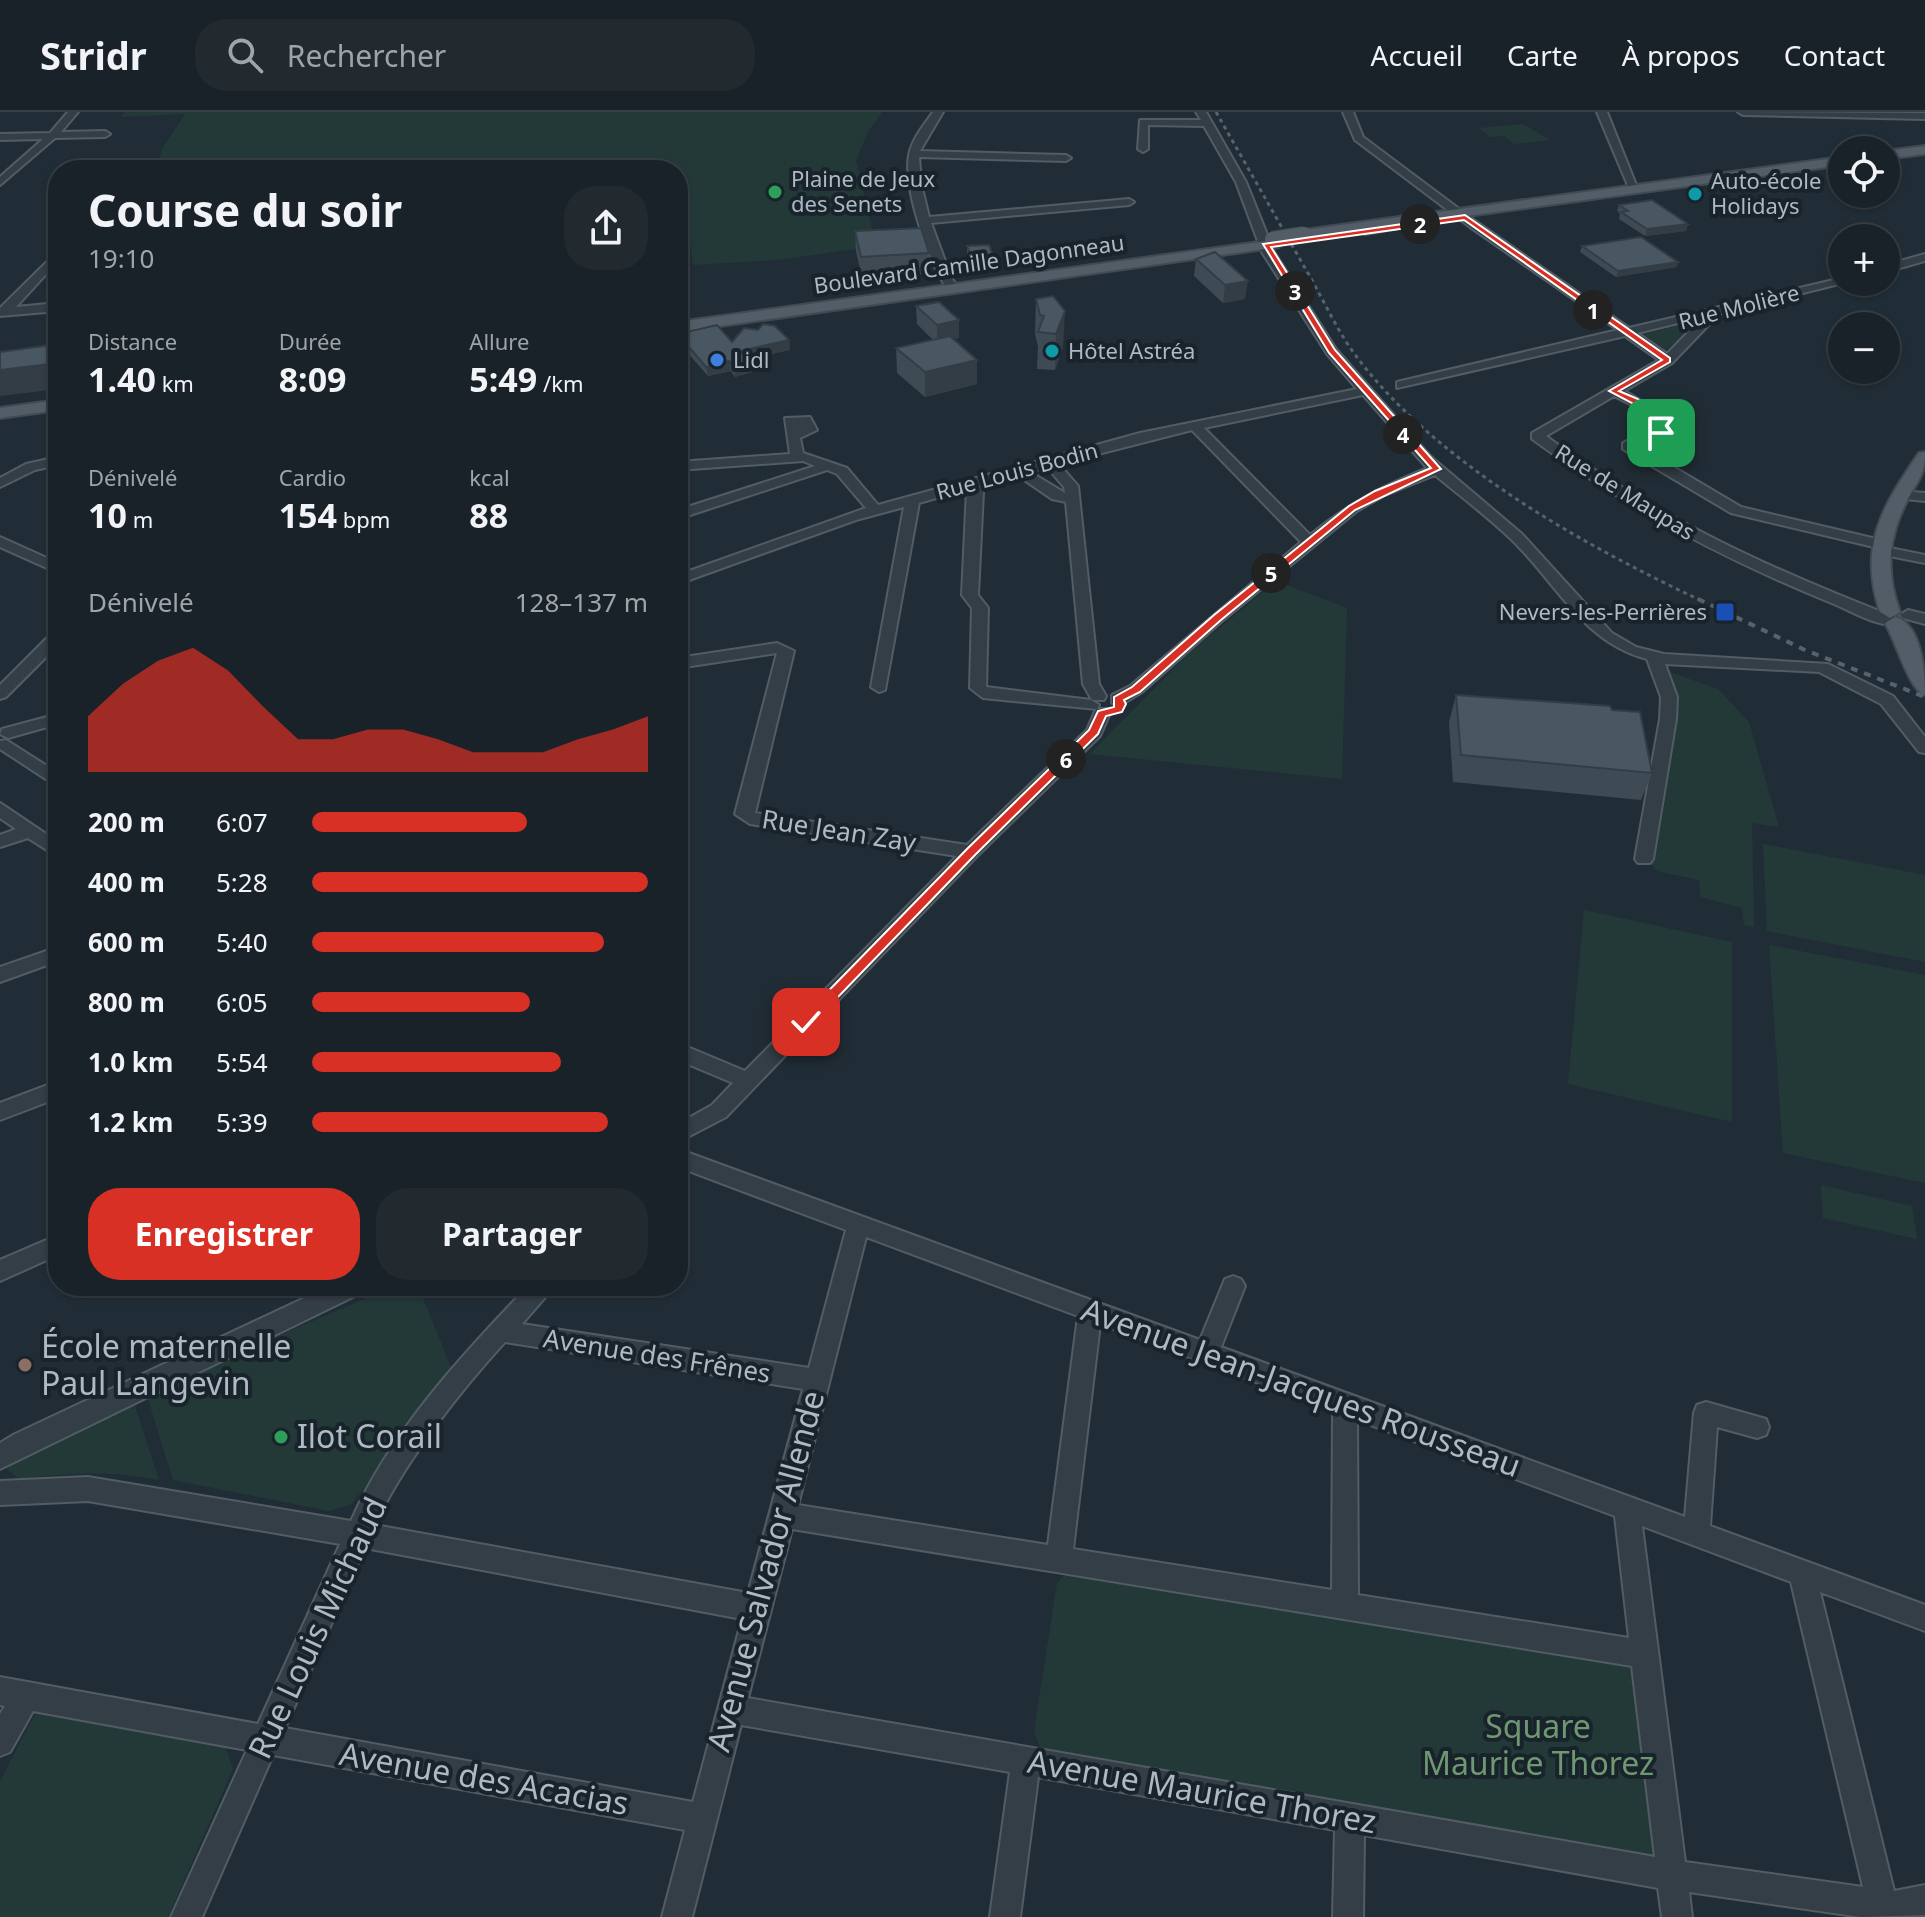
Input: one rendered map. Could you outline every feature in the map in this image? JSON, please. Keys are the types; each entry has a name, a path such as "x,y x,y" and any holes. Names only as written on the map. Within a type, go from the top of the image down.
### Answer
{"main road":[{"path":"1900,155 1925,152"},
{"path":"1640,192 1696,181 1828,165"},
{"path":"1305,236 1331,230 1828,165"},
{"path":"1305,236 1365,231 1462,215"},
{"name":"Boulevard Camille Dagonneau","path":"688,318 1305,236"},
{"name":"Boulevard Camille Dagonneau","path":"688,325 950,285"},
{"path":"0,413 48,406"},
{"path":"0,421 48,414"},
{"path":"1922,682 1901,620 1882,584 1880,547 1884,525 1925,457"}],"street":[{"path":"0,182 53,135 73,112"},
{"path":"938,112 920,138 914,174 950,285"},
{"path":"1201,112 1331,351 1437,469 1517,537 1606,636 1630,650 1654,656 1822,667 1887,700 1925,748"},
{"path":"1348,112 1359,138 1626,333 1668,360"},
{"path":"1602,112 1640,192"},
{"path":"1743,112 1925,116"},
{"path":"1902,114 1916,125"},
{"path":"1143,149 1143,122 1208,123"},
{"path":"0,137 105,134"},
{"path":"915,154 1066,158"},
{"path":"0,165 19,166"},
{"path":"927,220 1129,202"},
{"path":"1900,265 1925,257"},
{"path":"3,312 48,265"},
{"name":"Rue Molière","path":"1402,385 1828,285"},
{"path":"3,312 48,308"},
{"name":"Rue de Maupas","path":"1713,314 1668,360 1537,436 1579,468 1682,530 1798,585 1901,620"},
{"path":"1679,322 1697,331"},
{"name":"Rue Louis Bodin","path":"688,577 792,536 1050,462 1194,425 1365,391"},
{"path":"1613,391 1635,401 1657,426 1628,446 1736,510 1925,559"},
{"path":"1194,425 1309,542"},
{"path":"792,436 797,457"},
{"path":"688,465 797,457 832,465 842,471 875,510"},
{"path":"688,1128 719,1111 971,852 1094,732 1097,705 1091,684 1071,486 1050,462"},
{"path":"0,483 31,467 48,463"},
{"path":"688,512 832,465"},
{"path":"971,484 976,492 970,595 980,608 978,688 983,693 1119,710 1121,704 1118,699 1136,689 1352,508 1378,493 1437,469"},
{"path":"1020,471 1057,496 1072,499"},
{"path":"1900,495 1925,497"},
{"path":"879,687 912,500"},
{"path":"0,541 48,564"},
{"path":"0,694 48,646"},
{"name":"Rue Jean Zay","path":"688,661 777,648 786,651 744,814 750,818 971,852"},
{"path":"1644,859 1668,719 1669,697 1654,656"},
{"path":"3,737 48,722"},
{"path":"3,737 48,773"},
{"path":"0,809 48,844"},
{"path":"0,841 31,831"},
{"path":"0,975 48,958"},
{"path":"688,1055 748,1081"},
{"path":"0,1112 48,1093"},
{"name":"Avenue Jean-Jacques Rousseau","path":"688,1162 1207,1352 1803,1576 1925,1618"},
{"name":"Avenue Salvador Allende","path":"677,1917 858,1226"},
{"path":"0,1271 48,1249"},
{"path":"1207,1352 1233,1286"},
{"path":"0,1457 314,1296"},
{"name":"Rue Louis Michaud","path":"186,1917 355,1534 414,1438 499,1331 533,1296"},
{"path":"1059,1558 1090,1310"},
{"name":"Avenue des Frênes","path":"499,1331 816,1380"},
{"path":"1345,1405 1345,1606"},
{"path":"1696,1535 1706,1413 1757,1427"},
{"path":"0,1493 88,1489 355,1534 756,1608"},
{"path":"1627,1509 1677,1917"},
{"path":"782,1515 1644,1654"},
{"path":"1803,1576 1884,1911"},
{"path":"0,1742 13,1694"},
{"name":"Avenue des Acacias","path":"13,1694 702,1818"},
{"name":"Avenue Maurice Thorez","path":"731,1709 1350,1820 1884,1911 1925,1900"},
{"path":"1005,1917 1026,1760"},
{"path":"1348,1917 1350,1820"}],"green space":[{"name":"Plaine de Jeux des Senets","path":"125,112 882,112 868,132 856,160 876,246 778,260 693,265 688,232 688,160 159,160 162,149 185,114 121,117"},
{"path":"1523,124 1550,140 1514,144 1504,136 1490,137 1479,128"},
{"path":"1681,325 1688,331 1664,352 1640,335"},
{"path":"1276,581 1347,608 1342,779 1090,754 1185,657"},
{"path":"1664,670 1718,689 1749,722 1779,827 1752,823 1754,927 1744,925 1742,908 1700,897 1699,880 1656,871 1651,863 1677,716"},
{"path":"1763,844 1925,875 1925,962 1767,931"},
{"path":"1584,910 1732,942 1732,1122 1568,1084"},
{"path":"1769,945 1925,975 1925,1183 1783,1153"},
{"path":"1821,1185 1912,1206 1917,1239 1823,1218"},
{"name":"Ilot Corail","path":"371,1296 422,1296 453,1372 352,1504 329,1511 173,1480 146,1393"},
{"path":"133,1400 159,1480 89,1474 19,1479 8,1470 13,1459"},
{"name":"Square Maurice Thorez","path":"1069,1570 1631,1664 1636,1672 1656,1852 1653,1862 1041,1751 1034,1731 1057,1583"},
{"path":"37,1710 225,1746 233,1769 168,1917 0,1917 0,1781"}],"building":[{"path":"1652,200 1688,224 1647,229 1621,212 1628,211 1619,205"},
{"path":"921,228 929,253 861,257 855,231"},
{"path":"1641,237 1678,262 1618,271 1582,246"},
{"path":"989,245 994,258 973,260 967,246"},
{"path":"1215,252 1248,281 1225,285 1196,259"},
{"path":"1053,296 1065,311 1056,334 1038,332 1044,316 1040,315 1036,299"},
{"path":"939,302 959,320 937,325 916,306"},
{"path":"763,324 775,326 789,340 740,351 751,362 734,367 729,361 706,367 688,346 688,332 717,325 732,342 744,328 758,330"},
{"path":"950,336 977,360 925,372 896,348"},
{"path":"48,345 48,364 0,370 0,352"},
{"path":"1456,695 1610,706 1612,710 1640,712 1652,773 1461,755"}],"railway":[{"path":"1216,112 1340,331 1384,389 1422,427 1511,495 1607,553 1702,601"},
{"path":"1698,599 1805,650 1925,697"}],"place":[{"name":"Plaine de Jeux des Senets","path":"775,192"},
{"name":"Auto-école Holidays","path":"1695,194"},
{"name":"Hôtel Astréa","path":"1052,351"},
{"name":"Lidl","path":"717,360"},
{"name":"Nevers-les-Perrières","path":"1725,612"},
{"name":"École maternelle Paul Langevin","path":"25,1365"},
{"name":"Ilot Corail","path":"281,1437"}],"route":[{"path":"806,1022 971,852 1094,732 1102,713 1119,710 1121,704 1118,699 1136,689 1352,508 1378,493 1437,469 1331,351 1266,246 1465,217 1668,360 1613,391 1635,401 1657,421 1652,423 1652,427 1661,433"}]}
